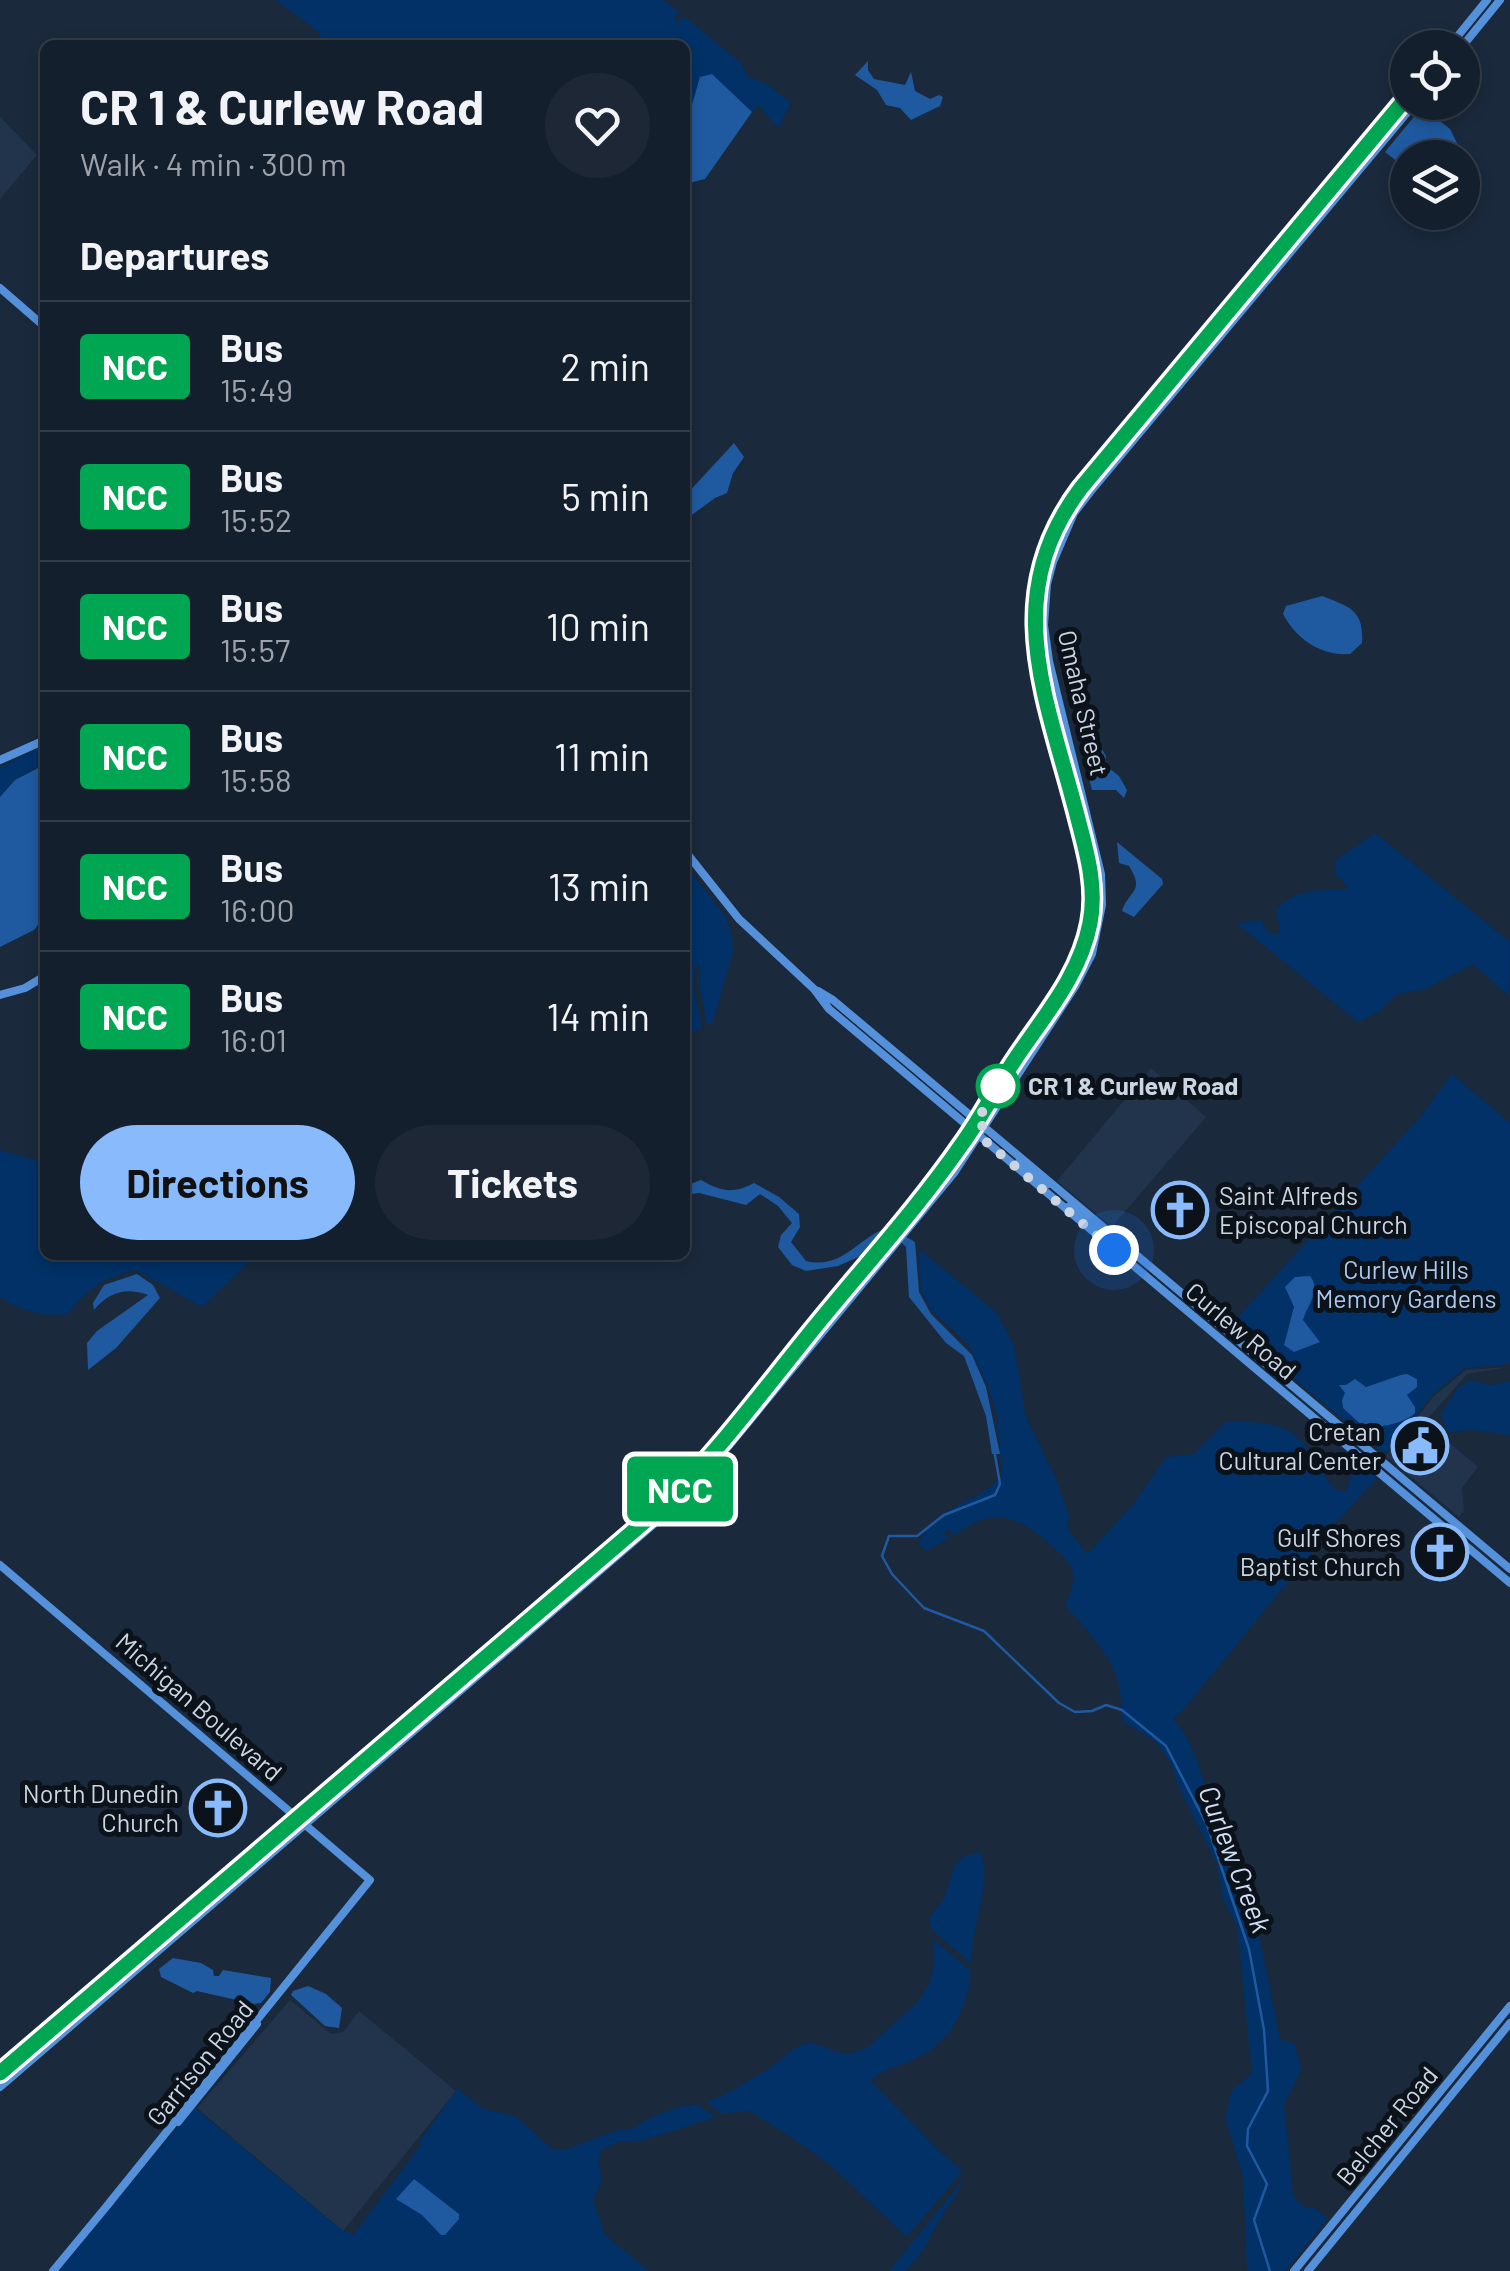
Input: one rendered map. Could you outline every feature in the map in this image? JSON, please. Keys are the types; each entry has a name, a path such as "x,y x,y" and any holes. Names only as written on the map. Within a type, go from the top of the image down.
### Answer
{"main road":[{"path":"1463,30 1487,0"},
{"path":"1476,30 1500,0"},
{"name":"Omaha Street","path":"302,1821 689,1494 938,1192 1078,960 1092,909 1088,858 1036,648 1034,603 1046,550 1081,488 1390,118"},
{"name":"Omaha Street","path":"302,1821 673,1496 730,1432 978,1126 1076,985 1092,954 1102,904 1098,854 1046,644 1047,584 1059,544 1090,492 1401,120"},
{"path":"0,288 40,323"},
{"path":"0,760 40,742"},
{"name":"Curlew Road","path":"690,857 740,919 814,989 828,1009 1057,1187 1510,1569"},
{"path":"0,995 26,988 40,979"},
{"name":"Curlew Road","path":"814,989 834,1000 978,1126 988,1145 1510,1582"},
{"path":"938,1192 950,1185 976,1151 988,1145"},
{"path":"1055,1202 1064,1203 1094,1227 1104,1228"},
{"path":"1130,1264 1140,1266 1173,1292 1183,1295"},
{"path":"1410,1499 1453,1527 1458,1525"},
{"name":"Michigan Boulevard","path":"0,1565 370,1880"},
{"path":"0,2073 302,1821"},
{"path":"0,2088 302,1821"},
{"name":"Garrison Road","path":"53,2271 310,1959 316,1946 370,1880"},
{"name":"Belcher Road","path":"1294,2271 1510,2006"},
{"name":"Belcher Road","path":"1308,2271 1510,2022"}],"shaded area":[{"path":"868,61 874,79 905,85 911,72 915,91 930,99 943,97 940,106 911,120 900,108 886,105 877,90 855,75"},
{"path":"712,74 752,112 705,179 690,183 690,112 700,77"},
{"path":"0,117 37,155 0,199"},
{"path":"1411,120 1439,120 1456,140 1395,140"},
{"path":"734,443 744,457 733,473 727,493 690,516 690,491"},
{"path":"1322,596 1353,611 1361,623 1362,643 1350,654 1329,652 1310,644 1283,614 1286,606"},
{"path":"1100,746 1106,756 1104,764 1119,776 1127,790 1124,798 1116,790 1092,790 1083,756"},
{"path":"40,767 40,922 34,930 0,947 0,797 15,780"},
{"path":"1117,842 1162,879 1163,884 1134,917 1122,911 1136,881 1129,866 1119,863"},
{"path":"1151,1068 1206,1117 1112,1227 1057,1181"},
{"path":"701,1180 728,1190 754,1183 779,1197 799,1214 800,1227 791,1242 806,1261 819,1263 840,1257 889,1227 915,1242 919,1292 931,1314 972,1355 986,1387 1000,1454 992,1454 986,1416 964,1356 946,1343 909,1297 906,1247 897,1238 880,1235 863,1255 838,1266 806,1271 792,1265 778,1247 781,1235 792,1223 778,1206 760,1194 746,1205 690,1194 690,1184"},
{"path":"137,1274 153,1285 160,1298 116,1348 88,1370 87,1343 97,1331 148,1295 118,1293 94,1310 93,1303 104,1285"},
{"path":"1310,1276 1315,1287 1303,1320 1320,1342 1294,1352 1284,1345 1294,1307 1285,1287 1295,1277"},
{"path":"1509,1367 1467,1374 1425,1422 1478,1467 1462,1488 1464,1511 1459,1517 1386,1456 1434,1396 1466,1370"},
{"path":"1401,1375 1417,1379 1417,1387 1407,1395 1415,1407 1410,1417 1367,1430 1343,1408 1345,1393 1339,1385 1355,1379 1366,1387"},
{"path":"173,1958 201,1963 213,1970 214,1976 223,1970 271,1978 270,1992 261,2003 254,2004 193,1993 161,1977 159,1969"},
{"path":"308,1986 326,1994 342,2008 339,2028 325,2026 291,1995"},
{"path":"290,2000 331,2034 343,2032 359,2011 456,2091 343,2231 197,2108"},
{"path":"414,2179 459,2214 445,2235 396,2199"}],"green space":[{"path":"276,0 663,0 680,13 674,17 676,22 685,17 741,63 747,76 767,84 791,103 778,128 758,105 752,112 711,74 690,118 690,40 318,40 321,34"},
{"path":"40,747 40,766 15,780 0,797 0,767"},
{"path":"1375,833 1510,942 1509,996 1473,964 1426,989 1397,994 1380,1011 1358,1022 1237,924 1261,920 1267,931 1275,935 1280,931 1276,909 1284,902 1310,891 1348,889 1341,878 1335,877 1336,860"},
{"path":"690,871 726,917 732,937 733,952 713,1022 707,1025 700,966 695,966 694,991 702,1028 690,1033"},
{"name":"Curlew Hills Memory Gardens","path":"1452,1074 1510,1123 1510,1364 1465,1368 1433,1394 1385,1454 1230,1326 1420,1117"},
{"path":"0,1150 40,1162 40,1260 252,1260 202,1307 135,1270 97,1285 68,1314 25,1310 0,1297"},
{"path":"919,1249 997,1313 1014,1346 1026,1417 1056,1479 1069,1515 1067,1528 1087,1554 1131,1507 1166,1457 1194,1454 1226,1422 1268,1424 1293,1434 1333,1488 1345,1492 1357,1461 1377,1478 1316,1544 1304,1567 1173,1718 1199,1767 1225,1860 1215,1861 1178,1786 1171,1763 1155,1741 1123,1722 1113,1667 1065,1605 1073,1576 1062,1555 1027,1527 1005,1518 981,1520 955,1535 947,1529 944,1533 949,1538 926,1551 919,1544 934,1521 1002,1476 997,1416 988,1386 968,1344 933,1312 921,1291"},
{"path":"1471,1380 1492,1385 1510,1381 1510,1435 1473,1430 1448,1432 1440,1414 1459,1387"},
{"path":"980,1852 984,1863 983,1891 972,1964 932,1930 929,1917 943,1898 954,1867 962,1858"},
{"path":"1227,1865 1239,1900 1253,1917 1259,1935 1280,2039 1295,2044 1301,2070 1284,2105 1293,2195 1302,2206 1314,2208 1328,2218 1285,2271 1247,2271 1243,2177 1225,2117 1232,2090 1252,2073 1237,1926 1223,1899 1217,1866"},
{"path":"933,1939 971,1971 962,2009 950,2031 932,2049 870,2080 963,2171 907,2237 829,2164 788,2135 749,2111 721,2114 706,2102 760,2074 799,2046 816,2044 849,2053 872,2044 926,1989 934,1959"},
{"path":"457,2089 484,2109 515,2116 552,2149 567,2149 620,2129 630,2130 662,2113 696,2104 716,2117 601,2150 598,2162 602,2180 593,2200 605,2235 649,2271 57,2271 194,2107 344,2232 353,2235"},
{"path":"962,2181 918,2257 905,2271 889,2271"}],"waterway":[{"name":"Curlew Creek","path":"995,1455 1000,1484 995,1495 944,1515 917,1536 889,1536 882,1556 892,1574 924,1608 984,1631 1059,1703 1075,1712 1106,1705 1122,1710 1166,1746 1207,1825 1249,1949 1264,2030 1268,2091 1248,2129 1247,2146 1267,2184 1254,2220 1270,2271"}],"bus line":[{"name":"NCC","path":"0,2073 664,1505 730,1432 964,1142 1063,990 1090,924 1088,858 1040,670 1034,627 1039,570 1054,530 1081,488 1390,118"}],"place":[{"name":"CR 1 & Curlew Road","path":"998,1086"},
{"name":"Saint Alfreds Episcopal Church","path":"1180,1210"},
{"name":"Cretan Cultural Center","path":"1420,1446"},
{"name":"Gulf Shores Baptist Church","path":"1440,1552"},
{"name":"North Dunedin Church","path":"218,1808"}],"route":[{"path":"998,1086 977,1120 982,1124 984,1140 1114,1250"}]}
